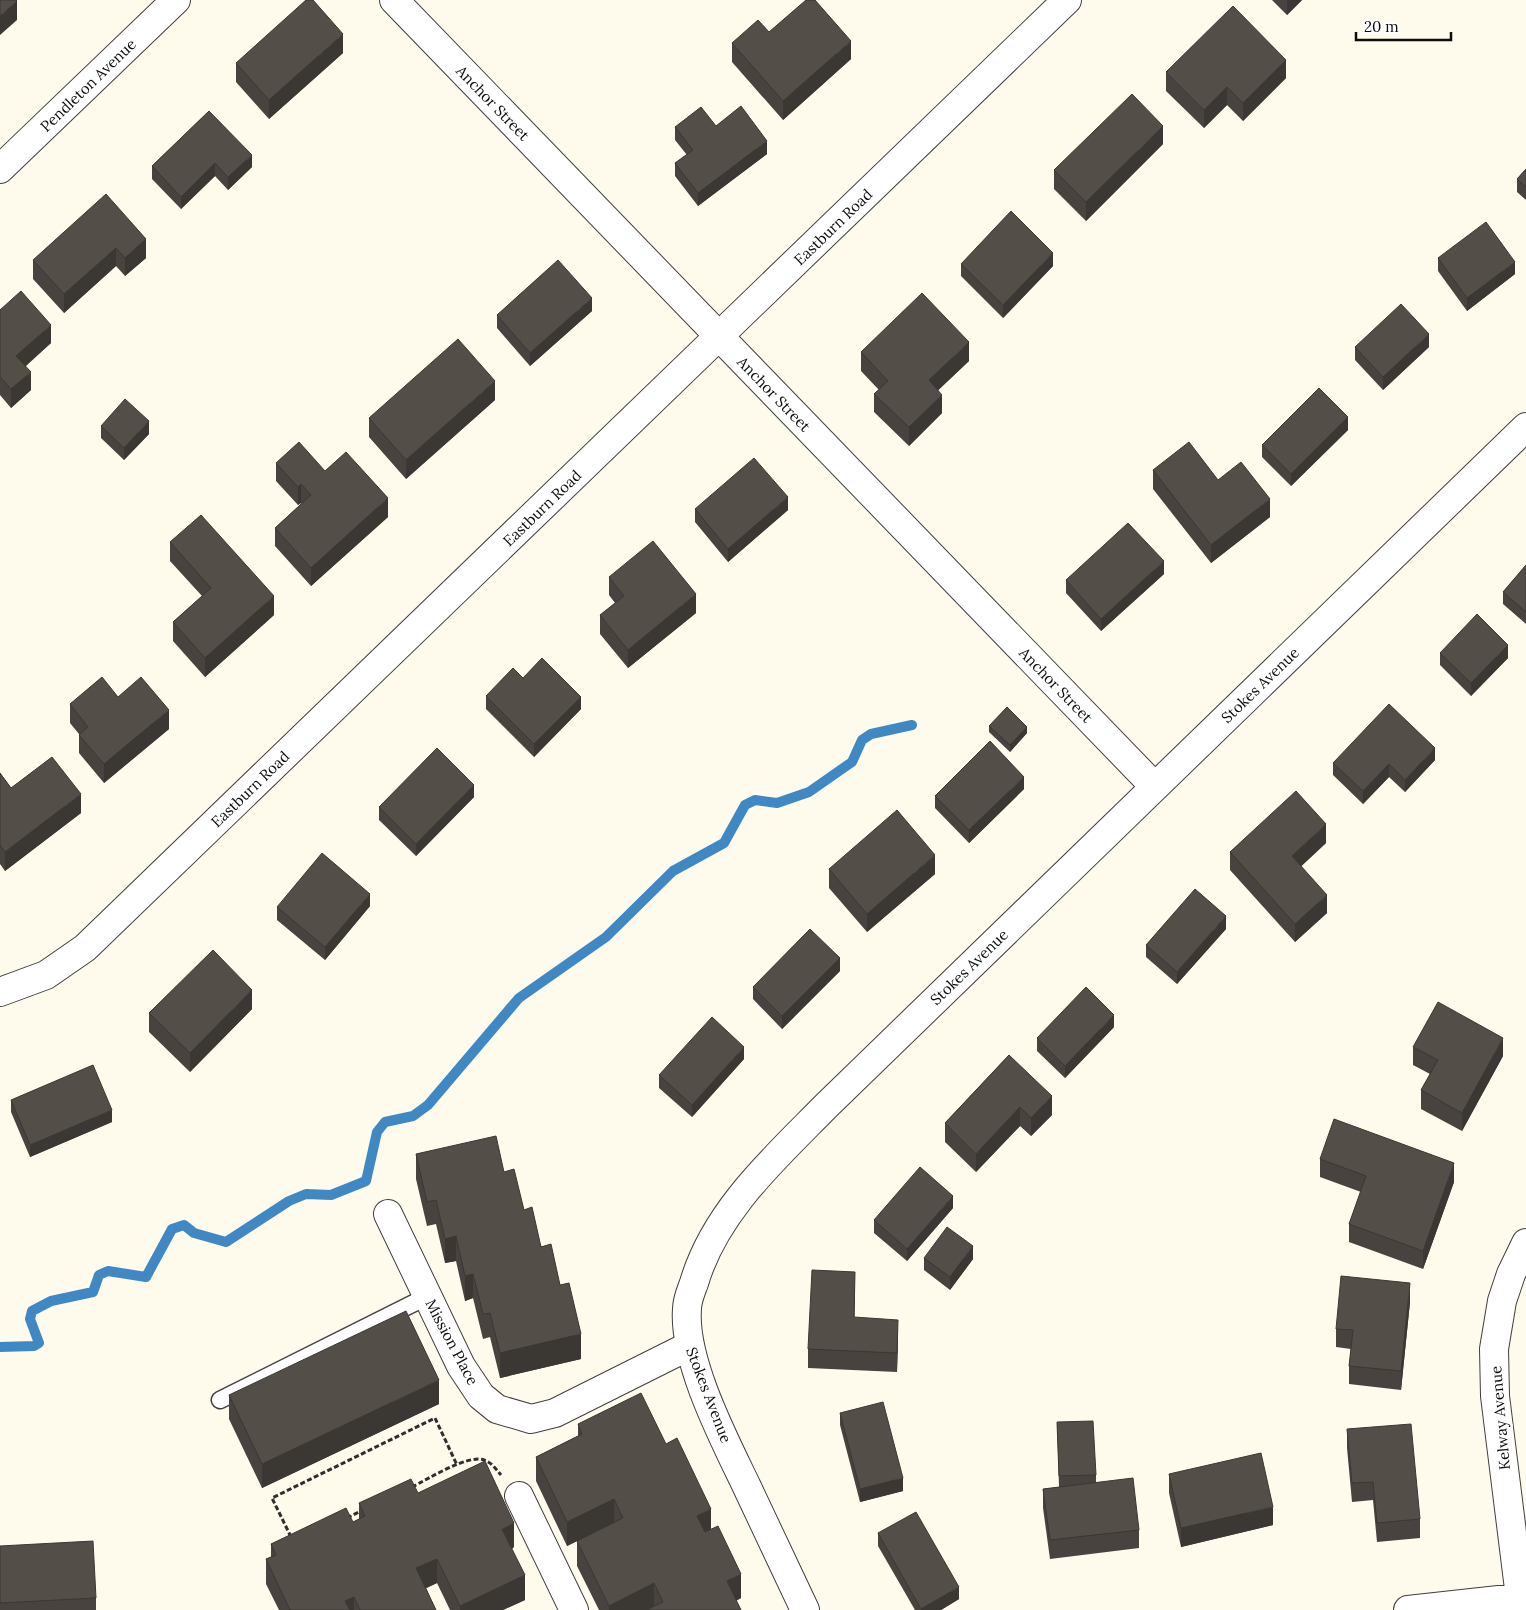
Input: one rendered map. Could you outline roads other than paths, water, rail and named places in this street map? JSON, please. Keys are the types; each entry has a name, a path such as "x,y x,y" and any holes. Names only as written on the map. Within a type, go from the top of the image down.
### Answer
{"street":[{"name":"Pendleton Avenue","path":"0,169 176,0"},
{"name":"Anchor Street","path":"394,0 1155,788"},
{"name":"Eastburn Road","path":"0,992 16,988 46,975 85,948 1067,0"},
{"name":"Stokes Avenue","path":"805,1610 718,1427 689,1346 687,1307 697,1270 717,1234 756,1177 1526,428"},
{"name":"Mission Place","path":"388,1214 461,1366 481,1396 497,1409 531,1419 555,1413 689,1346"},
{"name":"Kelway Avenue","path":"1523,1597 1495,1396 1494,1349 1502,1301 1511,1274 1526,1243"},
{"path":"511,1487 574,1610"},
{"path":"1408,1610 1523,1597"}],"lane":[{"path":"220,1400 428,1296"}],"waterway":[{"path":"0,1347 34,1346 39,1343 30,1319 32,1311 51,1301 93,1292 99,1275 108,1271 146,1277 172,1229 184,1225 194,1233 226,1242 289,1201 306,1194 331,1195 366,1181 377,1132 385,1122 413,1116 428,1105 519,998 606,937 673,871 724,843 745,805 755,800 777,803 809,792 852,762 862,740 871,734 912,725"}]}
